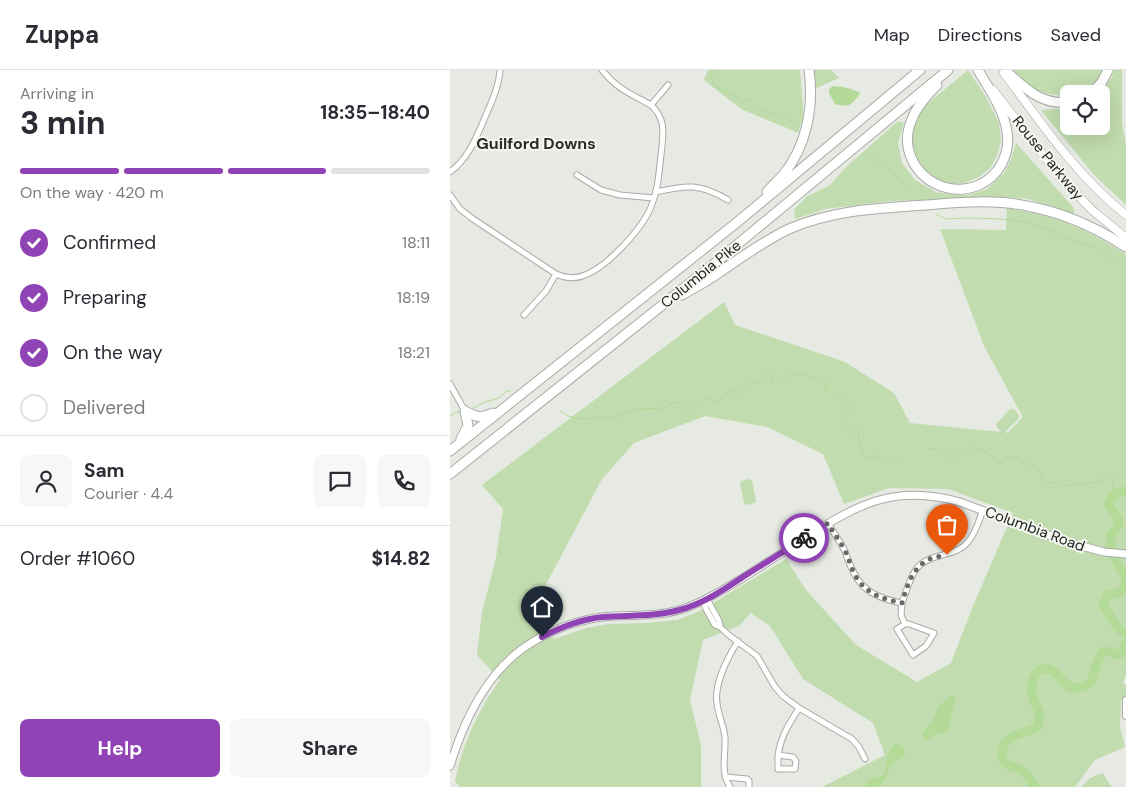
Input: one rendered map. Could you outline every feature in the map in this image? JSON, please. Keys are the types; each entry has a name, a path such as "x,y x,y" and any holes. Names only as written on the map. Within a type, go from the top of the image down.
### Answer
{"highway":[{"path":"734,224 783,175 800,147 809,116 811,96 809,70"},
{"name":"Columbia Pike","path":"453,448 734,224 920,70"},
{"name":"Columbia Pike","path":"450,474 800,194 948,70"},
{"path":"952,70 930,92 915,112 909,127 908,140 910,156 922,175 935,184 956,190 973,187 987,181 998,169 1007,150 1008,136 1003,116 978,70"},
{"path":"1004,70 1024,88 1040,98 1060,103"},
{"path":"1099,85 1108,70"},
{"path":"650,315 757,246 779,234 819,218 857,211 983,202 1016,204 1049,211 1077,220 1126,247"},
{"path":"466,411 472,416 480,417 502,410"},
{"path":"453,448 468,426 466,411"}],"main road":[{"name":"Rouse Parkway","path":"978,70 1062,179 1092,210 1126,238"},
{"name":"Rouse Parkway","path":"1004,70 1074,166 1126,215"},
{"name":"Columbia Road","path":"450,766 466,723 484,689 505,664 520,651 563,627 587,620 668,613 705,600 858,506 896,496 926,495 942,497 982,510 1048,536 1088,548 1123,554"}],"street":[{"path":"450,172 463,160 475,140 495,94 500,70"},
{"path":"450,194 460,209 473,219 556,274 567,278 579,277 595,270 626,243 648,214 656,192 659,175 663,124 658,113 651,105 618,87 602,70"},
{"path":"651,105 668,85"},
{"path":"577,175 601,190 620,195 654,198"},
{"path":"656,192 690,186 708,190 728,200"},
{"path":"524,315 546,292 556,274"},
{"path":"450,384 466,411"},
{"path":"905,624 901,615 902,603 918,567 931,558 947,555 968,543 982,510"},
{"path":"828,523 845,551 859,582 877,596 902,603"},
{"path":"705,600 706,610 715,624 757,656 778,691 799,708 852,739 859,747 865,759"},
{"path":"905,624 934,633 926,646 913,655 896,629 905,624"},
{"path":"730,787 725,777 724,736 716,696 730,656 738,642"},
{"path":"1126,700 1126,716"},
{"path":"778,755 782,737 799,708"},
{"path":"725,777 748,779 749,787"}],"shaded area":[{"path":"708,70 800,70 803,117 798,133 741,109 704,80"},
{"path":"812,70 831,70 839,78 814,89"},
{"path":"968,70 986,97 999,123 1001,141 997,156 990,168 979,177 965,183 948,184 936,180 923,171 912,143 913,126 919,112"},
{"path":"1013,70 1103,70 1093,85 1060,85 1060,95 1037,90 1025,82"},
{"path":"1114,70 1122,70 1122,122 1126,146 1126,205 1094,175 1061,135 1110,135 1110,85 1106,85"},
{"path":"833,86 850,89 860,94 850,105 835,104 829,93 829,89"},
{"path":"1060,109 1060,133 1041,110"},
{"path":"897,122 904,122 898,143 902,163 915,180 936,192 969,195 987,189 1004,173 1016,143 1073,207 1075,214 1028,199 1006,197 890,201 825,209 795,219 794,210 806,197 830,185 846,167"},
{"path":"1007,208 1064,222 1088,232 1126,254 1126,675 1123,683 1126,685 1126,703 1121,700 1120,727 1125,747 1095,760 1075,787 822,787 885,755 873,723 803,679 770,626 751,613 739,626 703,640 690,700 701,745 701,787 460,787 455,781 464,748 481,710 500,680 477,655 482,612 496,558 503,509 482,485 724,302 735,325 845,362 894,393 910,423 1001,432 996,424 1010,409 1014,409 1019,418 1005,432 1008,433 1023,417 984,346 940,229 1006,230","holes":["705,416 767,427 823,454 844,504 889,488 948,489 1013,513 951,663 917,682 856,645 806,590 786,559 700,611 677,620 609,624 586,628 554,639 535,605 602,479 634,443"]},
{"path":"749,479 752,480 756,501 746,505 740,483"},
{"path":"950,695 956,700 950,725 946,733 938,734 927,740 923,738 923,732 931,724 939,706"},
{"path":"896,744 903,748 905,756 892,763 885,779 878,787 865,787 870,778 877,778 884,774 887,757"},
{"path":"1103,773 1113,787 1081,787 1090,778"}],"waterway":[{"path":"713,70 712,81 717,87 736,95 741,102 747,99 761,109 798,125"},
{"path":"868,156 884,164 911,191"},
{"path":"936,214 946,219 1002,219 1035,225 1095,248 1126,268"},
{"path":"560,411 568,416 577,418 588,419 598,416 608,419 641,409 664,408 675,402 679,403 686,410 690,410 705,398 716,403 720,402 726,393 731,391 738,393 751,383 761,382 768,373 771,374 772,381 778,382 787,376 799,374 826,383 824,390 830,390 851,404 852,408 849,411 843,410 841,413 850,430 854,433 856,430 860,431 858,433 861,449 865,457 881,456 885,459 899,459"},
{"path":"473,408 499,398 507,391 511,391"},
{"path":"450,416 459,412"},
{"path":"929,449 933,448 952,458 968,447 986,452 1002,464 1006,458 1017,457 1026,465 1031,463 1034,465 1043,480 1049,483 1058,482 1064,486 1080,483 1087,484 1103,480 1106,474 1109,473 1113,478 1113,486 1119,492"},
{"path":"1126,491 1115,494 1108,504 1118,518 1119,525 1111,535 1111,552 1126,578"},
{"path":"1126,581 1122,591 1107,595 1103,605 1117,627 1126,635"},
{"path":"1123,588 1126,597"},
{"path":"1033,787 1034,785 1025,773 1006,764 1002,754 1003,747 1009,739 1038,726 1039,710 1033,699 1032,690 1034,676 1041,669 1048,669 1072,688 1082,687 1090,683 1093,678 1102,652 1107,651 1119,655 1126,643"}],"way so far":[{"path":"804,538 828,523 845,551 859,582 883,599 902,603 918,567 931,558 947,555"}],"district":[{"name":"Guilford Downs","path":"536,143"}],"route":[{"path":"542,637 563,627 587,620 654,615 690,607 714,595 804,538"}]}
